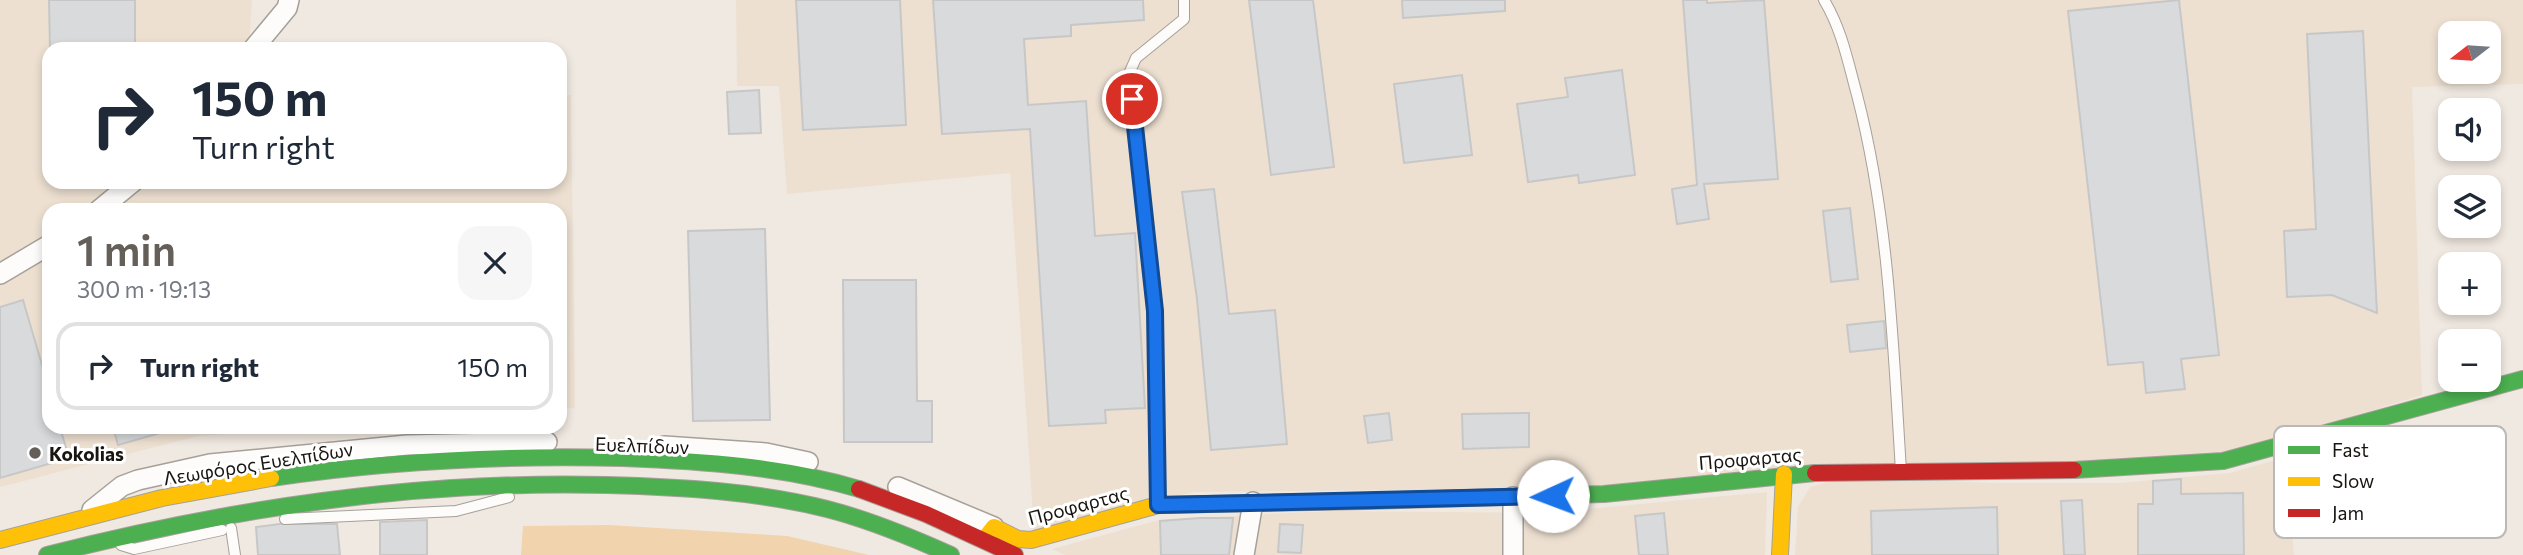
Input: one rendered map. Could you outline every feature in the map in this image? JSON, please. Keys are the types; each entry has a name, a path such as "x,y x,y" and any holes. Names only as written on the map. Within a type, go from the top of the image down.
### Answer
{"street":[{"path":"259,42 291,3"},
{"path":"108,203 124,189"},
{"path":"0,274 42,249"},
{"name":"Προφαρτας","path":"2351,426 2523,379"},
{"name":"Ευελπίδων","path":"82,518 122,486 210,464 407,445 558,449 708,447 766,453 880,489 948,506 989,533"},
{"name":"Προφαρτας","path":"989,533 1025,541 1158,505 1604,494 1784,474 1901,471 2034,473 2223,461 2274,447"},
{"path":"1780,555 1784,474"},
{"path":"47,555 223,514 412,489 556,484 687,488 782,500 872,523 951,555"},
{"path":"1513,497 1513,555"},
{"path":"1244,555 1253,502"},
{"path":"0,540 82,518"},
{"path":"989,533 1015,555"}],"lane":[{"path":"1158,505 1155,311 1137,122 1128,76 1136,58 1184,19 1184,0"},
{"path":"1824,0 1838,23 1873,157 1890,290 1901,471"},
{"path":"268,521 456,511 556,484"},
{"path":"103,540 134,549 244,526"},
{"path":"231,528 236,555"}],"shaded area":[{"path":"0,0 252,0 249,42 42,42 42,189 567,189 567,95 571,95 575,408 567,409 567,203 42,203 42,434 225,434 198,436 0,487"},
{"path":"736,0 2523,0 2523,84 2412,87 2422,395 2320,426 2274,426 2274,440 2222,456 1604,488 1194,492 1034,531 1010,173 787,194 779,86 737,86"},
{"path":"2274,460 2274,538 2293,538 2294,555 1795,555 1798,507 1810,487 1841,478 1999,483 2119,483 2230,473"},
{"path":"1767,492 1765,555 1065,555 1052,549 1159,520 1328,511 1546,513"},
{"path":"609,525 787,536 869,555 521,555 523,526"}],"building":[{"path":"49,0 135,0 135,42 50,42"},
{"path":"796,0 900,0 906,125 803,130"},
{"path":"933,0 1143,0 1144,20 1071,25 1071,36 1024,39 1028,105 1086,101 1095,236 1135,233 1145,408 1105,410 1106,423 1049,426 1030,129 942,134"},
{"path":"1249,0 1313,0 1334,167 1271,175"},
{"path":"1402,0 1505,0 1505,11 1403,18"},
{"path":"1683,0 1707,0 1707,3 1764,0 1778,179 1704,184 1709,219 1677,224 1672,189 1697,185"},
{"path":"2179,0 2219,355 2181,359 2185,389 2146,393 2143,362 2108,365 2068,11"},
{"path":"2363,31 2377,313 2332,295 2287,297 2284,231 2316,229 2307,34"},
{"path":"1622,70 1635,175 1579,183 1578,175 1528,182 1517,104 1568,97 1565,78"},
{"path":"1462,75 1472,155 1404,163 1394,84"},
{"path":"759,90 761,133 729,134 727,92"},
{"path":"1214,189 1229,314 1275,310 1287,444 1211,450 1197,299 1182,192"},
{"path":"1850,208 1858,279 1831,282 1823,211"},
{"path":"765,229 770,420 693,421 688,231"},
{"path":"843,280 916,280 917,401 932,401 932,442 844,442"},
{"path":"23,300 42,365 42,434 62,434 69,458 0,478 0,307"},
{"path":"1884,321 1886,348 1850,352 1847,325"},
{"path":"1389,413 1392,440 1368,443 1364,416"},
{"path":"1529,413 1529,447 1463,449 1462,414"},
{"path":"115,434 156,434 118,445"},
{"path":"2181,479 2181,494 2243,493 2244,555 2138,555 2138,504 2153,504 2153,481"},
{"path":"2082,500 2085,555 2064,555 2061,501"},
{"path":"1997,507 1998,555 1872,555 1871,511"},
{"path":"1664,513 1668,555 1639,555 1635,516"},
{"path":"1233,518 1229,555 1161,555 1160,521"},
{"path":"427,520 427,555 380,555 380,522"},
{"path":"280,524 337,524 340,555 258,555 256,527"},
{"path":"1280,524 1303,525 1301,553 1278,552"}],"traffic: fast":[{"path":"2351,426 2523,379"},
{"path":"2074,470 2223,461 2274,447"},
{"path":"271,478 358,467 446,461 534,457 622,458 711,463 771,470 859,489"},
{"path":"1367,501 1604,494 1815,473"},
{"path":"47,555 185,524 325,500 465,487 536,485 662,487 773,498 859,518 951,555"}],"traffic: slow":[{"path":"1780,555 1784,474"},
{"path":"0,540 162,498 271,478"},
{"path":"984,540 994,527 1018,539 1031,540 1158,505 1367,501"}],"traffic: jam":[{"path":"1815,473 2074,470"},
{"path":"859,489 926,514 1015,555"}],"place":[{"name":"Kokolias","path":"35,453"}],"route":[{"path":"1132,99 1137,122 1155,311 1154,383 1158,505 1553,496"}]}
